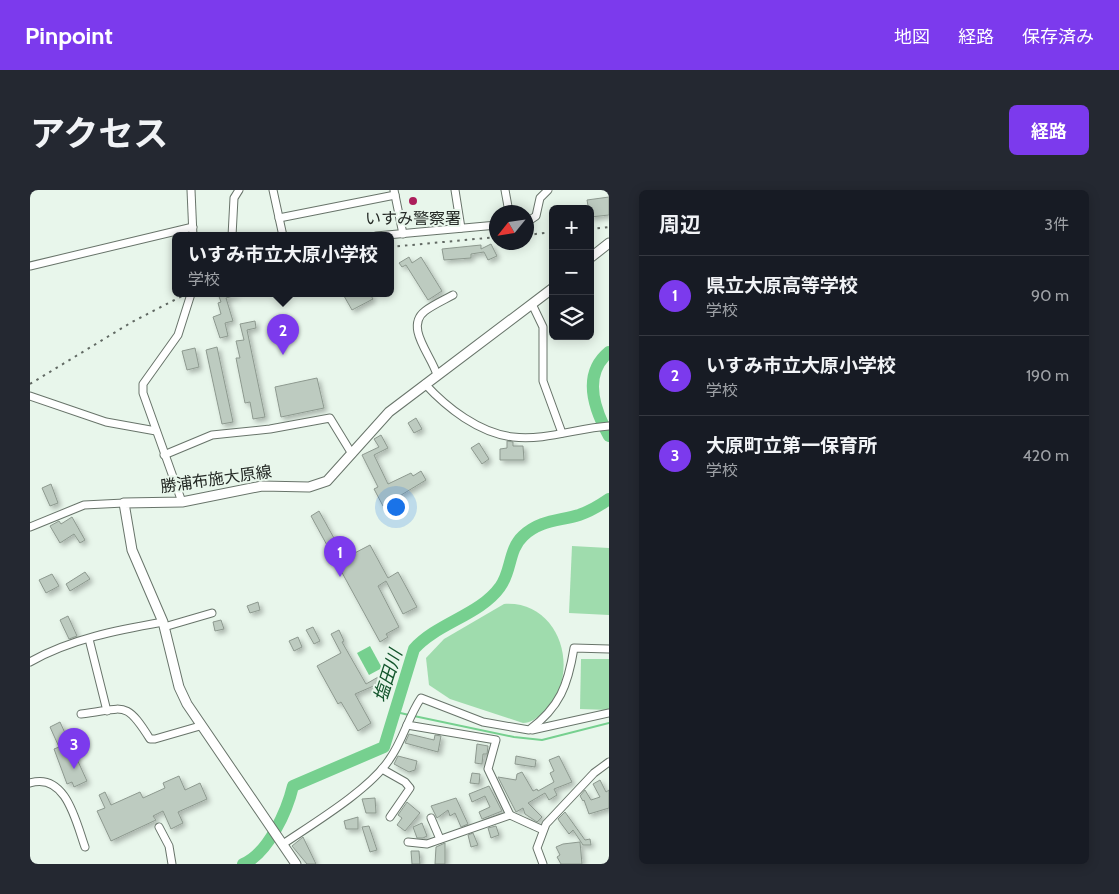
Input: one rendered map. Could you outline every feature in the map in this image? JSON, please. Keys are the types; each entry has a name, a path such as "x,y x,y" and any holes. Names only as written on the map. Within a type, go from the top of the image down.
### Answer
{"main road":[{"path":"594,255 609,242"},
{"name":"勝浦布施大原線","path":"124,503 182,502 262,486 318,486 334,476 389,412 549,291"},
{"path":"124,503 132,550 163,625 180,687 200,726 282,841 296,864"}],"street":[{"path":"191,190 193,232"},
{"path":"232,232 234,198 239,190"},
{"path":"273,190 282,232"},
{"path":"455,190 462,228"},
{"path":"505,190 508,205"},
{"path":"534,217 536,216 540,198 548,190"},
{"path":"279,218 395,192 403,234"},
{"path":"394,235 489,226"},
{"path":"172,232 193,227"},
{"path":"30,266 172,232"},
{"path":"437,375 434,363 418,336 417,326 424,311 453,295"},
{"path":"182,502 156,431 143,384 178,335 190,297"},
{"path":"532,304 543,327 544,381 548,398 562,433"},
{"path":"425,384 451,408 484,429 514,437 562,433 592,427 609,426"},
{"path":"30,396 106,422 156,431"},
{"path":"164,455 212,435 330,418 352,454"},
{"path":"30,527 84,505 124,503"},
{"path":"30,662 48,652 89,639 163,625 212,613"},
{"path":"89,639 107,711"},
{"path":"529,730 547,717 560,697 569,677 574,648 609,649"},
{"path":"282,841 346,800 382,769 399,744 421,698 483,722 529,730 609,713"},
{"path":"81,714 123,709 131,711 150,739 200,726"},
{"path":"410,719 496,740 488,769 510,815 543,830"},
{"path":"543,864 537,848 546,824 594,773 609,762"},
{"path":"382,769 405,782 410,788 390,817"},
{"path":"30,783 40,780 48,781 60,791 68,801 85,847"},
{"path":"408,842 427,844 510,815"},
{"path":"431,818 440,839"},
{"path":"159,827 169,846 172,862"}],"shaded area":[{"path":"572,546 609,548 609,615 569,613"},
{"path":"504,604 524,606 540,614 552,627 560,644 564,662 562,680 555,698 543,713 526,723 450,699 429,685 426,658 444,639"},
{"path":"370,646 382,668 369,675 357,653"},
{"path":"581,659 609,659 609,710 580,709"}],"building":[{"path":"609,197 609,215 594,217 594,205 588,205 587,200"},
{"path":"481,245 481,249 489,245 489,250 494,250 497,256 488,260 484,252 471,254 471,258 444,260 442,249"},
{"path":"409,257 412,263 421,257 442,291 428,300 406,265 402,267 399,263"},
{"path":"219,297 230,297 226,298 233,321 225,323 228,336 220,338 213,317 221,314 218,303 221,302"},
{"path":"345,297 372,297 373,299 352,310"},
{"path":"255,321 256,328 247,330 265,417 253,419 250,402 245,403 236,358 240,358 236,341 244,340 240,324"},
{"path":"217,347 233,422 222,424 206,350"},
{"path":"195,348 199,367 187,370 182,351"},
{"path":"317,378 324,408 281,417 275,387"},
{"path":"416,418 422,429 414,433 408,423"},
{"path":"381,435 388,448 374,455 388,484 411,473 413,476 421,471 426,480 383,506 374,489 378,487 362,455 379,447 374,439"},
{"path":"507,441 513,442 513,446 523,446 524,460 500,460 500,449 507,448"},
{"path":"479,443 489,459 482,464 471,448"},
{"path":"51,484 58,503 50,506 42,488"},
{"path":"319,511 345,558 370,545 388,578 398,572 417,607 403,614 386,581 378,586 399,627 386,634 388,637 380,642 311,516"},
{"path":"72,517 85,540 80,543 74,534 60,543 50,526 59,521 61,524"},
{"path":"85,572 90,579 70,591 66,584"},
{"path":"52,574 59,586 46,593 39,580"},
{"path":"258,602 260,610 250,613 247,606"},
{"path":"68,616 77,636 69,639 60,620"},
{"path":"221,620 224,629 215,631 213,622"},
{"path":"313,627 320,641 314,644 306,630"},
{"path":"339,630 344,641 342,642 366,684 380,676 383,682 355,694 371,723 358,731 341,702 338,704 317,666 341,653 331,634"},
{"path":"298,637 302,647 294,651 289,641"},
{"path":"60,722 87,781 74,787 72,782 67,784 54,749 59,747 50,727"},
{"path":"409,734 434,740 435,735 441,736 438,752 405,743"},
{"path":"477,744 488,746 487,754 483,754 482,764 475,763"},
{"path":"398,756 417,761 415,770 409,772 394,764"},
{"path":"516,756 536,760 535,767 515,764"},
{"path":"559,756 572,782 554,789 557,795 549,800 545,793 528,803 542,817 537,822 525,814 523,808 516,812 498,777 516,780 517,774 522,772 533,791 537,789 538,791 554,782 550,773 554,771 549,760"},
{"path":"472,773 480,774 479,784 470,783"},
{"path":"179,776 185,790 200,783 207,799 178,812 183,823 171,829 163,811 153,816 156,820 111,841 97,811 105,808 99,795 105,792 111,805 140,792 143,798 165,788 163,783"},
{"path":"600,780 606,792 609,790 609,808 589,814 584,800 580,796 585,790 591,800 600,797 593,784"},
{"path":"489,786 502,811 482,819 479,812 490,807 485,796 472,802 469,794"},
{"path":"375,798 376,813 366,813 362,799"},
{"path":"456,798 468,824 461,827 455,813 450,816 448,810 437,818 431,806"},
{"path":"407,802 420,813 405,831 397,825 402,818 398,815"},
{"path":"565,812 585,840 590,839 591,845 583,845 573,830 569,834 558,819"},
{"path":"358,817 358,829 346,829 344,821"},
{"path":"422,823 427,836 417,838 413,827"},
{"path":"369,826 377,850 370,852 362,827"},
{"path":"496,826 499,835 491,838 488,828"},
{"path":"473,833 478,845 471,847 468,835"},
{"path":"303,837 316,864 307,864 292,846"},
{"path":"580,842 582,864 561,864 557,857 560,855 556,847 563,844"},
{"path":"445,843 445,864 435,864 436,847"},
{"path":"411,851 419,851 420,864 412,864"}],"waterway":[{"name":"塩田川","path":"609,352 600,361 595,371 593,382 595,404 609,436"},
{"name":"塩田川","path":"243,864 252,859 268,842 281,819 293,786 384,747 414,649 434,632 492,597 504,581 512,554 523,536 536,527 583,513 609,499"},
{"path":"396,712 409,715"},
{"path":"414,716 514,737 542,740 609,723"}],"railway":[{"path":"594,229 609,227"},
{"path":"534,234 549,232"},
{"path":"394,247 489,238"},
{"path":"30,384 132,322 180,297"}],"place":[{"name":"いすみ警察署","path":"413,201"},
{"name":"いすみ市立大原小学校","path":"283,355"},
{"name":"県立大原高等学校","path":"340,577"},
{"name":"大原町立第一保育所","path":"74,769"}]}
